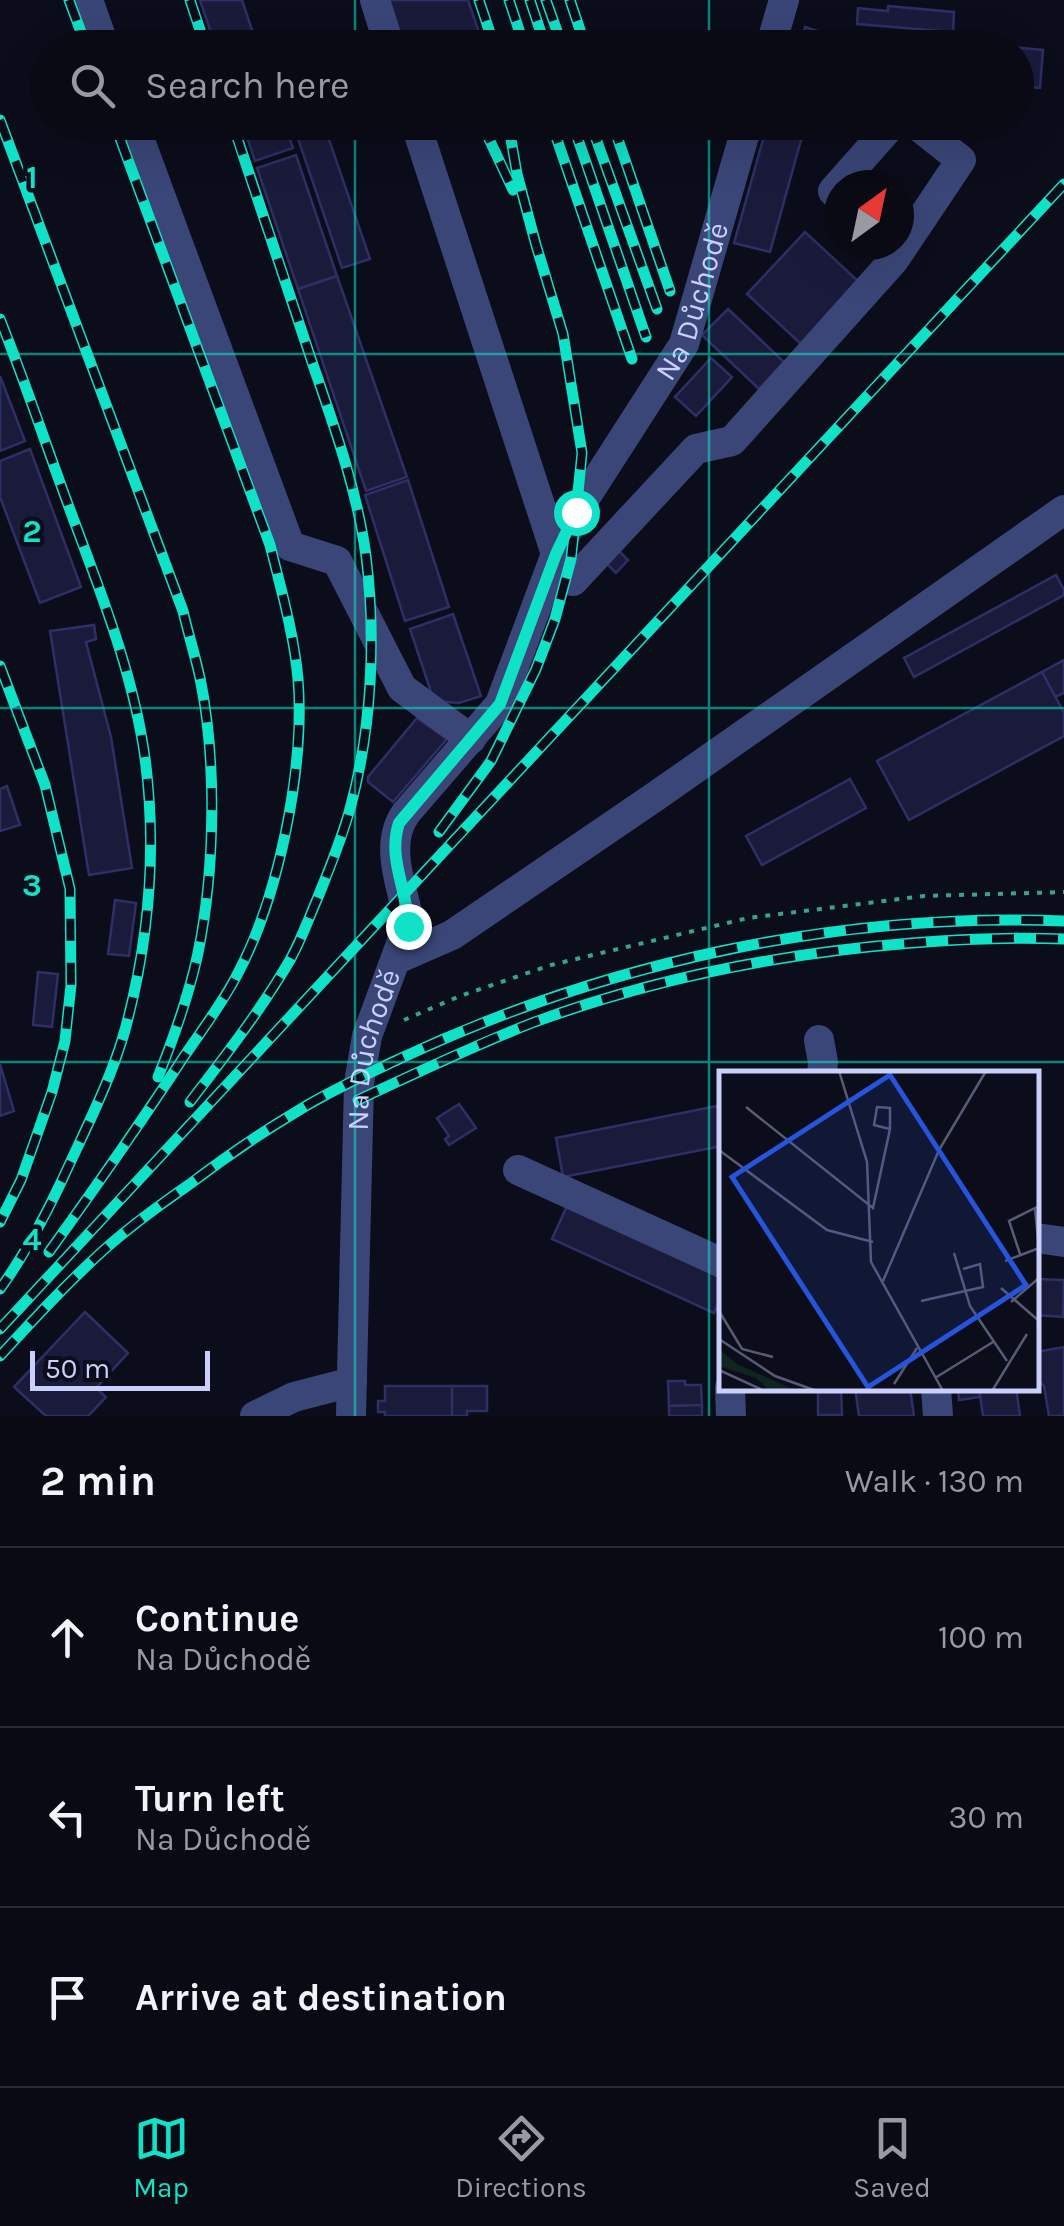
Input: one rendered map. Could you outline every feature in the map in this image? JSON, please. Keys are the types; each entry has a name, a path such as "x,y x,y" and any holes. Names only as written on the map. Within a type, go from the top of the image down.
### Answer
{"street":[{"path":"88,0 99,30"},
{"path":"374,0 384,30"},
{"path":"775,30 784,0"},
{"path":"140,140 290,546 337,561 402,688 471,740"},
{"path":"421,140 556,554 573,581 696,449 732,441 881,260"},
{"name":"Na Důchodě","path":"351,1416 358,1084 367,1036 406,937 408,917 395,860 396,830 406,813 500,704 556,554 576,512 684,344 743,140"},
{"path":"852,170 878,140"},
{"path":"914,219 961,160 936,140"},
{"path":"398,958 452,935 1064,510"},
{"path":"819,1040 822,1071"},
{"path":"518,1170 719,1262"},
{"path":"1039,1238 1064,1242"},
{"path":"255,1416 294,1397 352,1382"},
{"path":"730,1391 731,1416"},
{"path":"936,1391 938,1416"}],"path":[{"path":"367,1036 460,996 551,965 748,918 924,896 1064,892"}],"building":[{"path":"200,0 242,0 252,30 210,30"},
{"path":"387,0 468,0 478,30 397,30"},
{"path":"888,6 954,12 953,30 857,24 858,8 888,11"},
{"path":"1034,49 1043,50 1040,88 1034,88"},
{"path":"248,140 290,140 293,148 255,161"},
{"path":"298,140 329,140 370,259 342,268"},
{"path":"763,140 801,140 770,252 734,243"},
{"path":"296,155 337,276 298,289 257,168"},
{"path":"805,232 824,250 824,260 835,260 859,282 801,344 747,294"},
{"path":"337,276 407,477 366,491 298,289"},
{"path":"728,309 784,362 759,389 702,335"},
{"path":"711,358 732,377 696,416 675,397"},
{"path":"0,376 25,441 0,451"},
{"path":"30,449 81,587 40,603 0,497 0,461"},
{"path":"408,480 449,607 405,621 365,495"},
{"path":"619,551 628,560 616,573 607,564"},
{"path":"1056,575 1064,595 914,677 904,658"},
{"path":"453,614 481,696 459,703 434,701 410,629"},
{"path":"94,625 96,639 86,642 111,737 132,868 89,875 50,631"},
{"path":"1064,660 1064,693 1055,697 1042,672"},
{"path":"1042,672 1064,713 1064,736 909,820 877,761"},
{"path":"417,718 447,739 393,802 368,782 368,777"},
{"path":"850,779 866,808 762,865 746,836"},
{"path":"7,786 20,825 0,831 0,789"},
{"path":"115,900 136,903 129,956 108,954"},
{"path":"38,972 58,974 52,1027 33,1025"},
{"path":"0,1064 14,1111 0,1116"},
{"path":"459,1104 476,1128 449,1145 445,1139 449,1136 437,1118"},
{"path":"719,1106 719,1147 563,1177 556,1138"},
{"path":"568,1204 719,1274 719,1302 714,1313 552,1239"},
{"path":"1039,1279 1064,1280 1063,1317 1039,1315"},
{"path":"85,1312 128,1353 96,1388 106,1397 88,1416 46,1416 14,1387"},
{"path":"1064,1347 1064,1416 1049,1416 1044,1386 1039,1381 1039,1351"},
{"path":"668,1381 701,1385 702,1405 669,1406"},
{"path":"385,1386 452,1386 452,1416 385,1416 385,1412 378,1412 378,1401 385,1401"},
{"path":"452,1386 487,1386 487,1411 452,1416"},
{"path":"818,1391 841,1391 842,1415 818,1415"},
{"path":"855,1391 910,1391 914,1416 859,1416"},
{"path":"958,1391 979,1391 980,1397 959,1400"},
{"path":"979,1391 1016,1391 1020,1416 983,1416"},
{"path":"702,1405 702,1416 669,1416 669,1406"}],"railway":[{"path":"69,0 80,30"},
{"path":"190,0 200,30"},
{"path":"479,0 489,30"},
{"path":"509,0 519,30"},
{"path":"530,0 540,30"},
{"path":"546,0 557,30"},
{"path":"570,0 580,30"},
{"path":"0,120 183,611 200,678 211,780 208,887 190,984 158,1077"},
{"path":"49,1252 237,975 277,870 297,751 296,662 270,545 121,140"},
{"path":"190,1102 267,997 305,929 351,805 364,744 370,681 369,587 357,506 238,140"},
{"path":"489,140 513,190"},
{"path":"439,832 491,761 536,669 571,559 582,453 563,334 517,174 511,140"},
{"path":"557,140 632,359"},
{"path":"578,140 646,337"},
{"path":"596,140 657,309"},
{"path":"618,140 670,291"},
{"path":"0,1329 1064,184"},
{"path":"0,319 126,669 145,758 150,826 145,929 120,1047 55,1196 0,1289"},
{"path":"0,666 45,785 70,889 71,985 65,1041 52,1092 21,1180 0,1222"},
{"path":"0,1356 106,1248 229,1156 333,1091 475,1026 638,971 807,935 978,920 1064,921"},
{"path":"358,1100 532,1023 625,993 719,970 864,947 969,939 1064,939"}],"route":[{"path":"408,926 395,860 396,830 406,813 500,704 556,554 576,512"}]}
